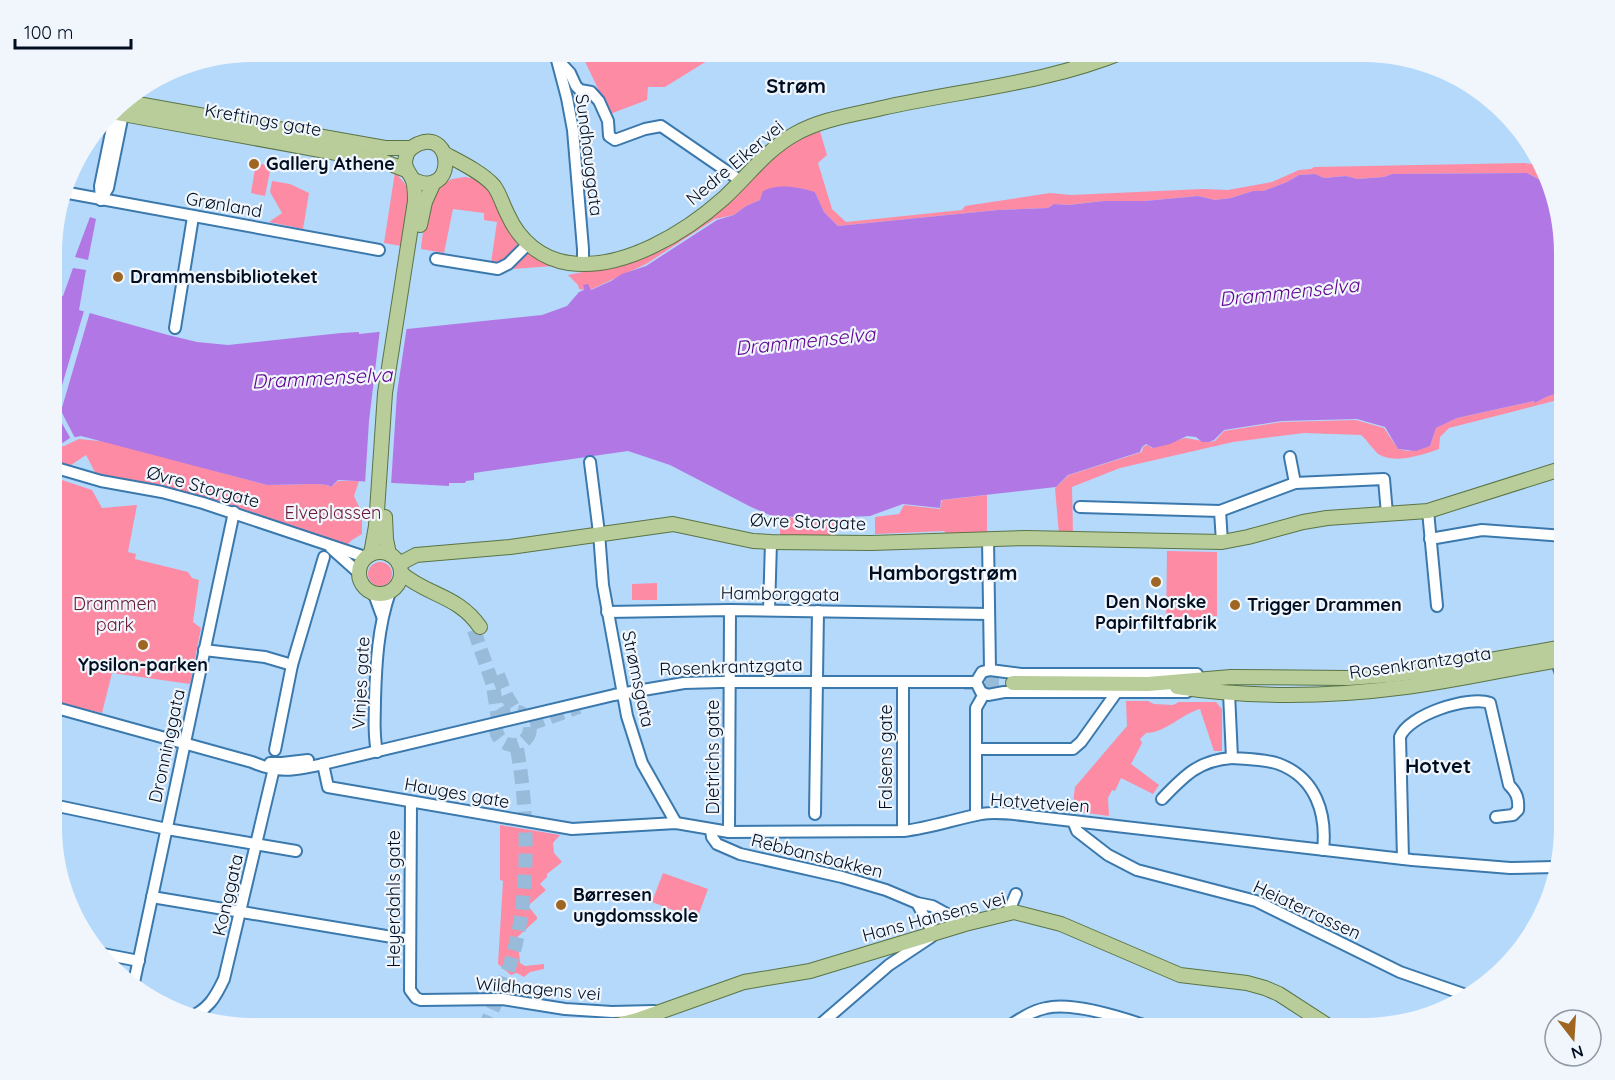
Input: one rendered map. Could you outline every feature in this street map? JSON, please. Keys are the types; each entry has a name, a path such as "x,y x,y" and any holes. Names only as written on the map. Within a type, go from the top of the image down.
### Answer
{"main road":[{"name":"Nedre Eikervei","path":"583,264 620,258 653,246 706,212 780,143 809,126 897,105 1076,69 1095,62"},
{"name":"Kreftings gate","path":"127,109 385,148 410,148"},
{"name":"Kreftings gate","path":"126,110 384,162 409,174"},
{"path":"368,556 376,534 382,493 399,320 412,244 415,201 405,158 410,148 422,142 429,142 441,148 447,163 423,208 412,244"},
{"path":"445,154 467,165 494,186 512,224 528,244 550,258 583,264"},
{"path":"409,174 420,183 461,172 477,174"},
{"name":"Øvre Storgate","path":"396,564 416,555 510,547 673,524 753,541 771,542 873,543 988,539 1222,542 1303,522 1428,512 1553,472"},
{"path":"382,493 385,533 396,564 392,590"},
{"path":"377,552 396,564 414,583 457,603 469,612 477,628 461,614 440,601 411,591 392,590 374,594 363,586 359,573 361,563 368,556 377,552"},
{"name":"Rosenkrantzgata","path":"1013,683 1148,684 1232,677 1338,678 1390,675 1553,654"},
{"name":"Rosenkrantzgata","path":"1148,684 1229,693 1365,692 1422,685 1553,654"},
{"name":"Hans Hansens vei","path":"639,1018 744,982 810,971 965,924 1008,913 1020,913 1061,924 1180,975 1247,983 1265,988 1279,994 1317,1018"}],"street":[{"name":"Sundhauggata","path":"558,62 573,130 583,264"},
{"path":"561,62 576,86 580,90 591,92 599,101 608,121 609,136 612,139 661,126 741,181"},
{"path":"1075,62 1076,69"},
{"path":"101,200 100,186 116,120"},
{"name":"Grønland","path":"71,194 379,250"},
{"path":"175,328 193,217"},
{"path":"436,260 498,269 508,264 528,244"},
{"path":"1290,457 1295,483"},
{"name":"Strømsgata","path":"590,462 603,585 627,716 642,763 676,823"},
{"name":"Øvre Storgate","path":"62,470 101,482 162,492 234,512 328,546 368,556"},
{"path":"1080,507 1220,511 1295,483 1384,478 1387,514"},
{"path":"1220,511 1222,542"},
{"name":"Dronninggata","path":"135,978 234,512"},
{"path":"1428,512 1437,606"},
{"path":"1430,539 1482,530 1553,535"},
{"path":"976,815 976,708 1001,682 993,671 989,614 988,539"},
{"path":"770,610 771,542"},
{"name":"Øvre Storgate","path":"328,546 359,573"},
{"path":"275,750 292,665 324,557"},
{"name":"Vinjes gate","path":"376,748 376,676 382,616 392,590"},
{"name":"Vinjes gate","path":"374,594 382,616"},
{"name":"Dietrichs gate","path":"729,832 730,610"},
{"name":"Hamborggata","path":"608,612 770,610 989,614"},
{"path":"815,814 818,611"},
{"path":"204,650 265,657 292,665"},
{"path":"989,693 978,689 976,682 979,675 993,671"},
{"name":"Rosenkrantzgata","path":"993,671 1232,677"},
{"name":"Rosenkrantzgata","path":"322,761 622,693 684,683 976,682"},
{"name":"Falsens gate","path":"903,683 903,831"},
{"name":"Rosenkrantzgata","path":"989,693 1208,692"},
{"path":"976,749 1073,749 1082,742 1116,693"},
{"path":"1229,693 1232,758"},
{"path":"1403,859 1400,737 1408,727 1434,711 1455,705 1484,701 1490,703 1509,785 1516,791 1519,800 1518,810 1513,815 1496,816"},
{"path":"62,710 275,767 298,762 322,761"},
{"path":"1162,799 1191,771 1217,759 1232,758 1278,764 1296,773 1314,794 1321,810 1324,829 1323,850"},
{"name":"Hauges gate","path":"322,761 328,787 411,802 572,829 676,823"},
{"name":"Konggata","path":"202,1012 216,996 224,979 275,767"},
{"name":"Heyerdahls gate","path":"411,802 410,990 413,995"},
{"path":"62,807 166,829 296,851"},
{"name":"Hotvetveien","path":"676,823 729,832 903,831 995,813 1403,859 1510,868 1549,867"},
{"name":"Heiaterrassen","path":"1073,821 1077,831 1108,855 1137,870 1256,901 1400,972 1459,992"},
{"name":"Rebbansbakken","path":"711,830 712,837 717,844 740,854 842,877 885,890 917,903 932,906 965,924"},
{"path":"1008,913 1016,894"},
{"path":"152,897 410,940"},
{"path":"828,1018 889,965 924,942 933,933 917,903"},
{"path":"112,956 139,961"},
{"name":"Wildhagens vei","path":"413,995 422,1000 502,999 565,1009 612,1012 662,1011"},
{"path":"1024,1018 1034,1012 1062,1006 1094,1011 1118,1018"}],"green space":[{"path":"585,62 705,62 665,87 648,87 647,100 610,114"},
{"path":"820,131 827,155 818,163 832,209 846,222 962,210 965,206 1050,193 1071,195 1228,190 1272,182 1299,170 1314,167 1524,163 1531,164 1539,179 1527,173 1392,174 1384,177 1357,179 1346,176 1324,178 1314,174 1299,175 1263,191 1253,191 1215,200 1198,196 1145,201 1054,204 1048,208 998,210 838,226 824,212 815,192 760,200 734,215 715,219 646,264 590,290 583,285 584,290 579,289 568,275 632,262 656,252 723,209 774,156 795,141"},
{"path":"256,163 271,166 265,196 251,193"},
{"path":"395,172 410,190 401,246 384,243"},
{"path":"465,177 476,179 488,186 516,240 517,246 505,261 491,263 497,222 484,220 484,213 453,209 444,253 421,249 428,210 436,192 450,180"},
{"path":"272,181 290,184 309,193 303,229 269,222 282,213 270,192"},
{"path":"525,254 531,254 553,266 513,269"},
{"path":"1553,395 1553,401 1449,428 1440,437 1439,449 1408,458 1383,457 1361,435 1304,433 1233,442 1120,468 1072,487 1073,534 1059,534 1055,488 1069,475 1142,452 1143,447 1147,445 1152,448 1185,438 1215,441 1224,431 1282,422 1356,420 1384,428 1398,449 1408,451 1430,446 1436,428 1457,418 1534,401 1535,403"},
{"name":"Elveplassen","path":"79,439 109,442 267,485 316,484 331,487 338,481 359,481 354,496 362,513 362,534 347,545 220,501 158,486 97,476 86,455 68,467 62,465 62,446"},
{"name":"Drammen park","path":"62,480 92,490 102,508 137,505 128,552 136,554 135,559 188,572 192,578 199,580 193,622 201,628 190,684 112,673 102,713 81,708 80,710 62,705"},
{"path":"987,495 987,535 947,535 944,531 875,534 875,517 899,514 904,505 940,509 942,500"},
{"path":"780,517 834,519 834,537 780,537"},
{"path":"1167,551 1217,552 1217,616 1201,616 1200,629 1166,629"},
{"path":"375,562 385,562 392,569 392,579 385,586 375,586 368,579 368,569"},
{"path":"657,583 657,600 632,600 632,584"},
{"path":"1126,701 1148,701 1154,704 1173,705 1179,702 1216,702 1222,709 1222,751 1214,751 1200,709 1193,711 1167,727 1146,733 1140,739 1142,743 1131,764 1159,785 1153,794 1121,778 1115,791 1112,790 1108,798 1109,816 1072,811 1075,787 1127,726"},
{"path":"500,825 560,835 553,843 554,853 562,862 547,874 540,884 546,890 529,907 537,919 511,943 519,952 520,963 525,966 544,964 544,969 530,972 524,977 517,973 511,975 498,964 503,881 500,880"},
{"path":"663,873 708,889 697,919 652,902"}],"water":[{"name":"Drammenselva","path":"1527,173 1539,180 1547,203 1553,240 1553,395 1535,403 1534,401 1457,418 1436,428 1430,446 1416,451 1398,449 1385,427 1357,419 1282,421 1224,430 1209,442 1202,442 1196,437 1187,436 1170,444 1153,448 1146,444 1140,452 1068,475 1056,487 941,500 940,508 903,504 870,516 827,518 772,516 670,465 628,451 474,473 474,480 465,483 449,483 449,486 338,480 331,487 316,484 267,485 81,436 70,438 62,443 62,296 73,268 86,270 79,310 197,342 228,345 542,315 567,306 579,292 584,290 583,285 588,284 591,290 622,274 646,266 717,220 734,215 760,200 763,191 775,187 795,187 815,192 824,212 838,226 998,210 1048,208 1054,204 1145,201 1198,196 1215,200 1253,191 1263,191 1299,175 1315,174 1324,178 1346,176 1357,179 1384,177 1392,174"},
{"path":"90,217 96,219 88,260 75,257"}],"pier":[{"path":"84,311 90,312 62,408 62,385"},
{"path":"407,326 397,393 391,485 365,484 369,421 380,329"},
{"path":"62,413 76,440 72,441 62,423"}],"tunnel":[{"path":"474,630 493,685 498,720"},
{"path":"498,675 516,711"},
{"path":"964,683 1013,683"},
{"path":"530,724 579,707"},
{"path":"513,711 525,716 530,728 525,740 513,745 501,740 496,728 501,716 513,711"},
{"path":"489,1018 515,947 523,899 525,819 516,744"}],"place":[{"name":"Gallery Athene","path":"254,164"},
{"name":"Drammensbiblioteket","path":"118,277"},
{"name":"Den Norske Papirfiltfabrik","path":"1156,582"},
{"name":"Trigger Drammen","path":"1235,605"},
{"name":"Ypsilon-parken","path":"143,645"},
{"name":"Børresen ungdomsskole","path":"561,905"}],"district":[{"name":"Strøm","path":"796,86"},
{"name":"Hamborgstrøm","path":"943,573"},
{"name":"Hotvet","path":"1438,766"}]}
